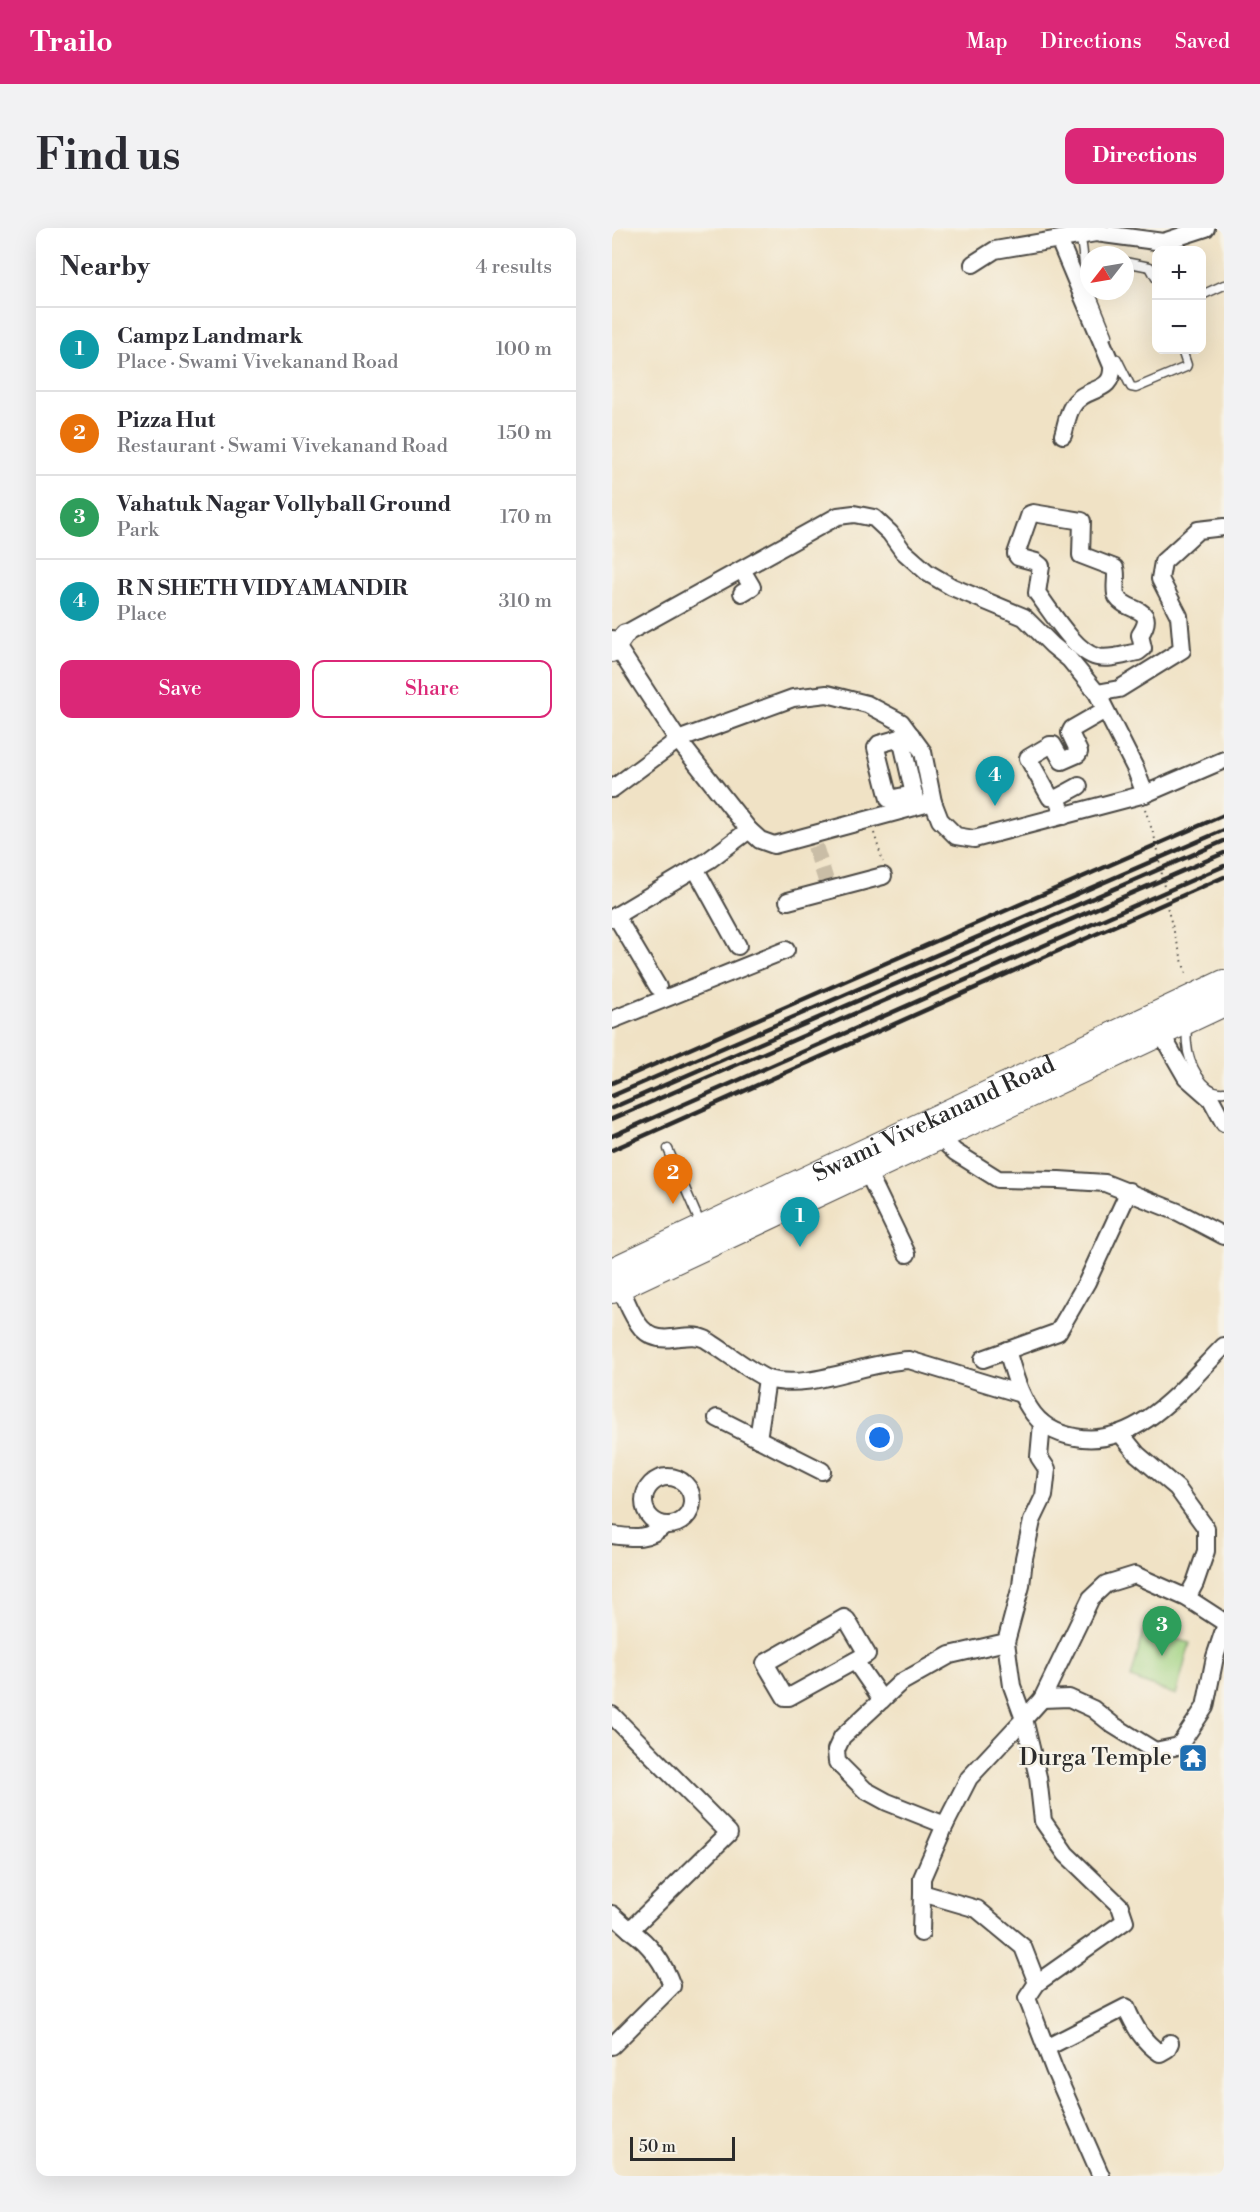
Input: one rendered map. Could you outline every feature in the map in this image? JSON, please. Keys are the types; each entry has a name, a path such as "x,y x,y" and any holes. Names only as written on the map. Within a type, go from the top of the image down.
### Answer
{"main road":[{"name":"Swami Vivekanand Road","path":"615,1283 867,1171 1159,1031 1224,983"},
{"name":"Swami Vivekanand Road","path":"1190,1009 1224,1004"},
{"name":"Swami Vivekanand Road","path":"615,1283 702,1228 1159,1031"}],"street":[{"path":"973,264 995,250 1096,233 1163,242 1206,228"},
{"path":"1059,240 1113,366 1113,376 1106,386 1084,394 1072,406 1064,435"},
{"path":"868,830 814,842 774,845 760,840 749,830 678,740 615,642 838,516 854,514 874,518 890,533 903,551 928,573 952,587 1024,618 1052,645 1075,654 1095,657 1138,652 1143,648 1140,635 1146,623 1142,613 1120,600 1116,595 1115,568 1081,555 1081,520 1030,514 1016,554 1018,557 1039,563 1041,569 1037,593 1024,618"},
{"path":"1097,693 1119,689 1182,650 1179,616 1160,579 1163,562 1198,530 1224,528"},
{"path":"742,570 752,587"},
{"path":"1037,593 1097,693 1135,768 1145,794"},
{"path":"612,789 678,740 793,698 827,694 867,704 901,722 906,737 923,752 922,801"},
{"path":"1079,786 1057,798 1050,798 1028,758 1050,745 1053,745 1062,761 1078,754 1070,733 1072,729 1105,710"},
{"path":"906,737 879,744 876,748 889,799 922,801 956,836 974,839 1145,794 1224,760"},
{"path":"1057,798 1064,816"},
{"path":"814,842 922,801"},
{"path":"658,987 614,917 695,868 749,830"},
{"path":"695,868 738,946"},
{"path":"788,901 829,888 883,876"},
{"path":"612,1020 786,950"},
{"path":"1159,1031 1186,1077 1211,1099 1224,1122"},
{"path":"939,1137 955,1152 998,1179 1105,1183 1178,1212 1224,1236"},
{"path":"867,1171 907,1254"},
{"path":"983,1359 1058,1332 1088,1282 1130,1191"},
{"path":"615,1283 638,1326 647,1334 662,1340 697,1335 767,1379 807,1382 890,1361 909,1360 1021,1394"},
{"path":"1007,1350 1021,1394 1031,1411 1042,1423 1063,1435 1088,1439 1120,1433 1149,1418 1224,1346"},
{"path":"758,1439 767,1379"},
{"path":"717,1418 822,1471"},
{"path":"1042,1423 1039,1457 1047,1469 1044,1496 1032,1521 1021,1586 1006,1642 1012,1686 1024,1719 1038,1777 1043,1821 1066,1854 1120,1905 1125,1921 1038,1983 1027,1998 1101,2176"},
{"path":"1120,1433 1137,1454 1177,1488 1206,1528 1206,1551 1195,1584 1187,1598"},
{"path":"612,1535 640,1538 650,1536 665,1524"},
{"path":"921,1933 922,1878 945,1825 969,1778 1042,1699 1091,1598 1106,1584 1135,1575 1187,1598 1224,1622"},
{"path":"844,1618 848,1620 866,1651 864,1656 855,1661 789,1698 783,1695 765,1664 844,1618"},
{"path":"1042,1699 1069,1698 1093,1709 1113,1725 1155,1750 1179,1746 1205,1707 1215,1658 1224,1630"},
{"path":"945,1825 887,1802 865,1790 837,1762 836,1750 842,1737 900,1683 950,1655 1006,1642"},
{"path":"855,1661 882,1700"},
{"path":"612,1715 729,1833 630,1930"},
{"path":"922,1893 977,1909 1023,1947 1038,1983"},
{"path":"612,1914 641,1938 665,1966 672,1986 612,2046"},
{"path":"1046,2048 1125,2007 1135,2028 1150,2047 1160,2053 1167,2049 1170,2043"}],"lane":[{"path":"1080,236 1083,246"},
{"path":"1134,264 1150,267 1152,271"},
{"path":"1206,293 1224,285"},
{"path":"1094,300 1124,377 1131,387 1136,388 1186,367 1183,354"},
{"path":"1190,1009 1186,1043 1193,1065 1206,1086 1212,1091 1224,1092"},
{"path":"668,1149 702,1228"}],"path":[{"path":"1145,794 1145,808 1157,845 1168,911 1190,1009"},
{"path":"868,830 874,832 885,873 883,876"}],"green space":[{"path":"1144,1630 1190,1643 1176,1695 1131,1678"}],"tunnel":[{"path":"815,846 828,887"}],"railway":[{"path":"612,1083 1224,815"},
{"path":"612,1096 1224,830"},
{"path":"612,1108 1224,841"},
{"path":"612,1119 1224,853"},
{"path":"612,1136 1224,866"},
{"path":"612,1150 1224,877"}],"place":[{"name":"R N SHETH VIDYAMANDIR","path":"995,806"},
{"name":"Pizza Hut","path":"673,1204"},
{"name":"Campz Landmark","path":"800,1247"},
{"name":"Vahatuk Nagar Vollyball Ground","path":"1162,1656"},
{"name":"Durga Temple","path":"1193,1758"}]}
